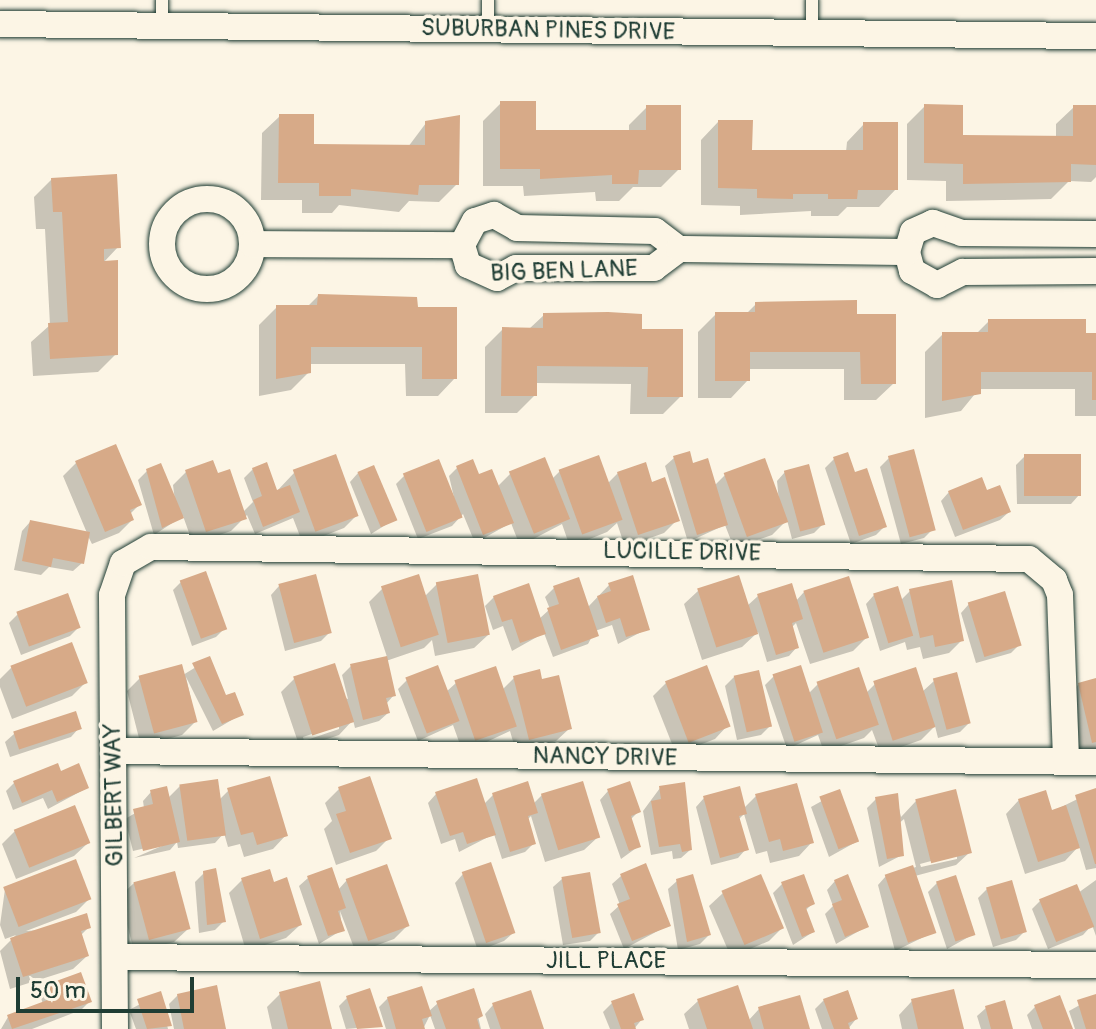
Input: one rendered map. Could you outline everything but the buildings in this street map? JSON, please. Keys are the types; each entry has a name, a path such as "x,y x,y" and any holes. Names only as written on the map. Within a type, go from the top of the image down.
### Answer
{"street":[{"name":"SUBURBAN PINES DRIVE","path":"0,24 162,13 488,29 1096,36"},
{"name":"BIG BEN LANE","path":"679,249 654,268 516,268 497,278 468,265 462,245 475,221 494,215 517,228 655,231 679,249 907,252"},
{"path":"1096,234 962,233 933,223 913,232 907,252 912,271 937,285 963,272 1096,271"},
{"name":"BIG BEN LANE","path":"252,244 462,245"},
{"name":"LUCILLE DRIVE","path":"123,563 151,547 1021,557 1043,567 1060,595 1066,762"},
{"name":"GILBERT WAY","path":"115,1029 112,595 123,563"},
{"name":"NANCY DRIVE","path":"114,751 1096,762"},
{"name":"JILL PLACE","path":"116,957 1096,965"}],"lane":[{"path":"488,0 488,29"},
{"path":"812,0 812,33"}]}
